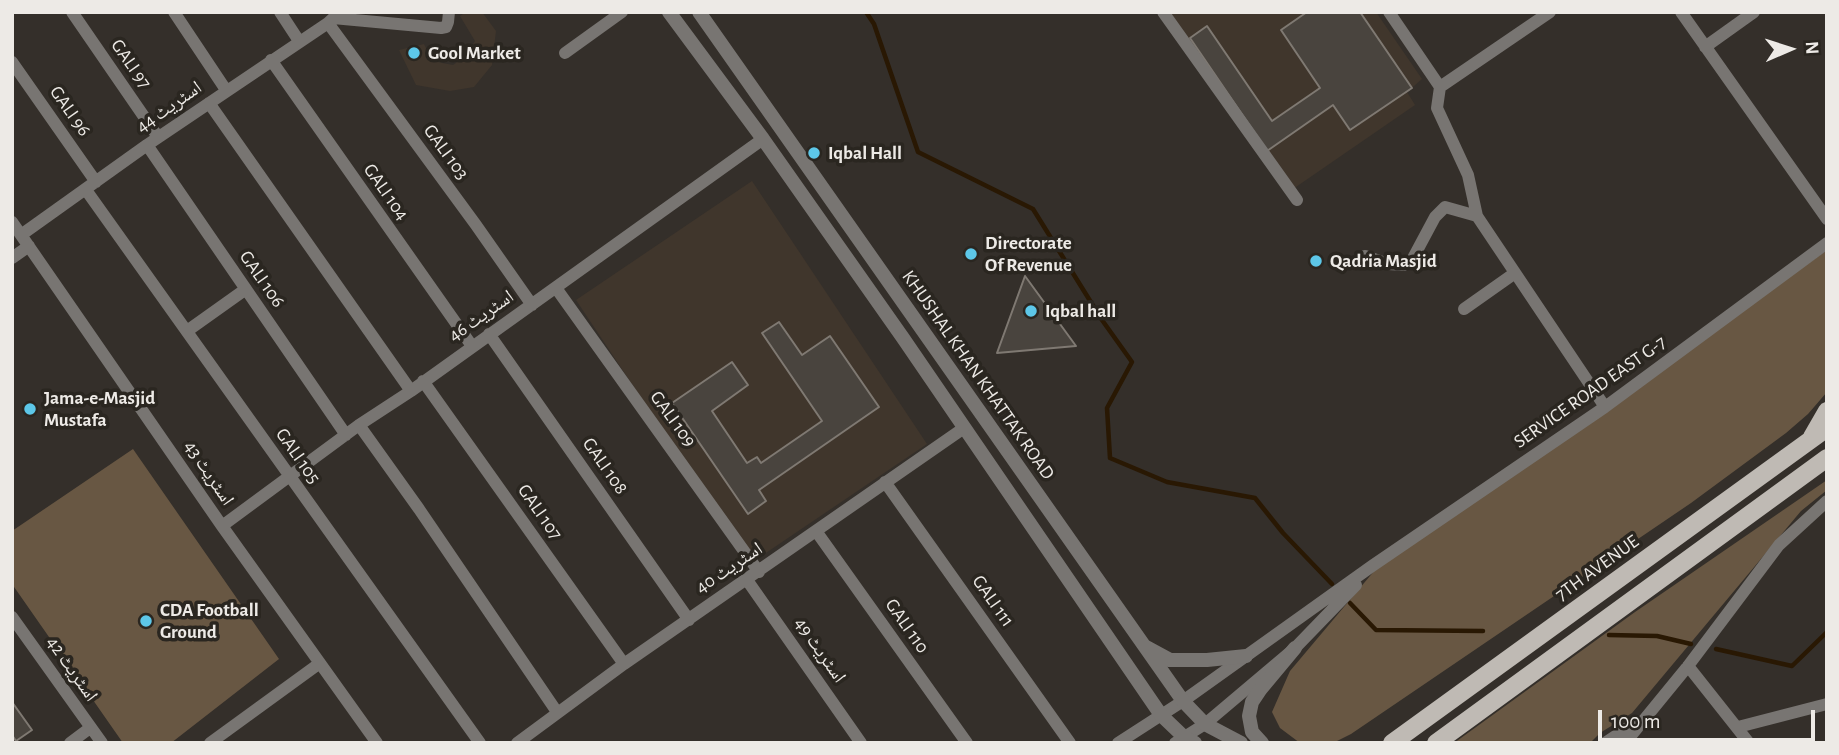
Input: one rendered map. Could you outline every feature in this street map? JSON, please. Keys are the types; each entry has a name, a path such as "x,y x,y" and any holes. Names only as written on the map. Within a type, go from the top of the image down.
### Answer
{"main road":[{"path":"1810,440 1827,411"},
{"name":"7TH AVENUE","path":"1392,743 1827,428"},
{"path":"1436,743 1824,460"}],"street":[{"name":"GALI 97","path":"72,12 153,141"},
{"path":"174,12 226,90"},
{"path":"280,12 299,41"},
{"path":"334,18 446,27 449,12"},
{"path":"565,53 622,12"},
{"name":"KHUSHAL KHAN KHATTAK ROAD","path":"669,12 763,139 903,338 1161,715 1184,741"},
{"name":"KHUSHAL KHAN KHATTAK ROAD","path":"699,12 1183,701 1205,724 1241,743"},
{"path":"1163,12 1297,200"},
{"path":"1389,12 1440,87 1437,108 1468,175 1477,216 1605,407"},
{"path":"1440,87 1550,12"},
{"path":"1681,12 1827,219"},
{"path":"1705,47 1754,12"},
{"name":"اسٹریٹ 44","path":"12,258 25,241 91,186 226,90 334,18"},
{"name":"GALI 103","path":"334,18 531,305"},
{"name":"GALI 104","path":"271,60 472,346"},
{"name":"GALI 96","path":"12,62 91,186"},
{"path":"209,103 411,391"},
{"name":"اسٹریٹ 46","path":"222,526 359,425 411,391 763,139"},
{"name":"GALI 106","path":"153,141 246,289 346,435"},
{"name":"GALI 105","path":"91,186 288,476 480,743"},
{"path":"1365,257 1388,264 1404,265 1412,261 1435,216 1444,207 1477,216"},
{"name":"اسٹریٹ 43","path":"12,222 222,526 377,743"},
{"name":"SERVICE ROAD EAST G-7","path":"1118,743 1183,701 1372,566 1605,407 1827,243"},
{"path":"1464,309 1515,273"},
{"name":"GALI 109","path":"556,288 759,572"},
{"path":"187,331 246,289"},
{"path":"903,338 919,326"},
{"name":"GALI 108","path":"489,334 689,620"},
{"name":"GALI 107","path":"423,381 625,664"},
{"path":"359,425 557,712"},
{"name":"اسٹریٹ 40","path":"517,743 625,664 964,428"},
{"name":"GALI 111","path":"885,482 1070,743"},
{"path":"1625,743 1689,666 1779,545 1827,501"},
{"name":"GALI 110","path":"816,531 967,743"},
{"name":"SERVICE ROAD EAST G-7","path":"1184,741 1296,648 1372,566"},
{"name":"اسٹریٹ 49","path":"747,580 861,743"},
{"name":"اسٹریٹ 42","path":"12,617 102,743"},
{"path":"1145,647 1170,660 1246,656"},
{"path":"1262,743 1252,732 1249,716 1252,702 1296,648"},
{"path":"210,743 320,663"},
{"path":"1689,666 1749,743"},
{"path":"1738,727 1827,704"},
{"path":"1605,743 1647,715"},
{"path":"70,743 90,728"}],"shaded area":[{"name":"Gool Market","path":"466,12 482,12 496,31 492,65 474,87 450,91 416,85 399,50 424,44 432,61 453,65 466,56 475,41 460,16"},
{"path":"1168,12 1376,12 1422,79 1407,92 1415,105 1293,189"},
{"path":"752,181 927,444 751,563 576,300"},
{"path":"1827,250 1827,392 1808,414 1691,503 1351,734 1333,743 1300,743 1280,728 1272,712 1290,671 1375,570"},
{"name":"CDA Football Ground","path":"133,449 279,659 171,743 123,743 12,584 12,531"},
{"path":"1827,480 1827,490 1801,511 1632,713 1600,733 1590,743 1454,743 1635,612"}],"building":[{"path":"1307,12 1360,12 1412,88 1350,130 1333,105 1267,151 1190,38 1207,26 1272,121 1320,88 1281,30"},
{"name":"Iqbal hall","path":"1025,276 1076,346 997,353"},
{"path":"779,322 802,355 830,336 879,407 759,490 766,501 748,514 672,403 732,362 748,385 712,411 747,463 757,457 761,463 822,421 762,333"},
{"path":"12,702 32,730 16,741 12,735"}],"waterway":[{"path":"866,12 874,24 918,152 1033,209 1102,320 1132,362 1107,408 1110,458 1167,482 1255,498 1283,533 1332,584"},
{"path":"1350,603 1376,630 1483,631"},
{"path":"1716,649 1792,666 1827,632"},
{"path":"1609,635 1657,636 1691,644"}],"place":[{"name":"Gool Market","path":"414,53"},
{"name":"Iqbal Hall","path":"814,153"},
{"name":"Directorate Of Revenue","path":"971,254"},
{"name":"Qadria Masjid","path":"1316,261"},
{"name":"Iqbal hall","path":"1031,311"},
{"name":"Jama-e-Masjid Mustafa","path":"30,409"},
{"name":"CDA Football Ground","path":"146,621"}]}
